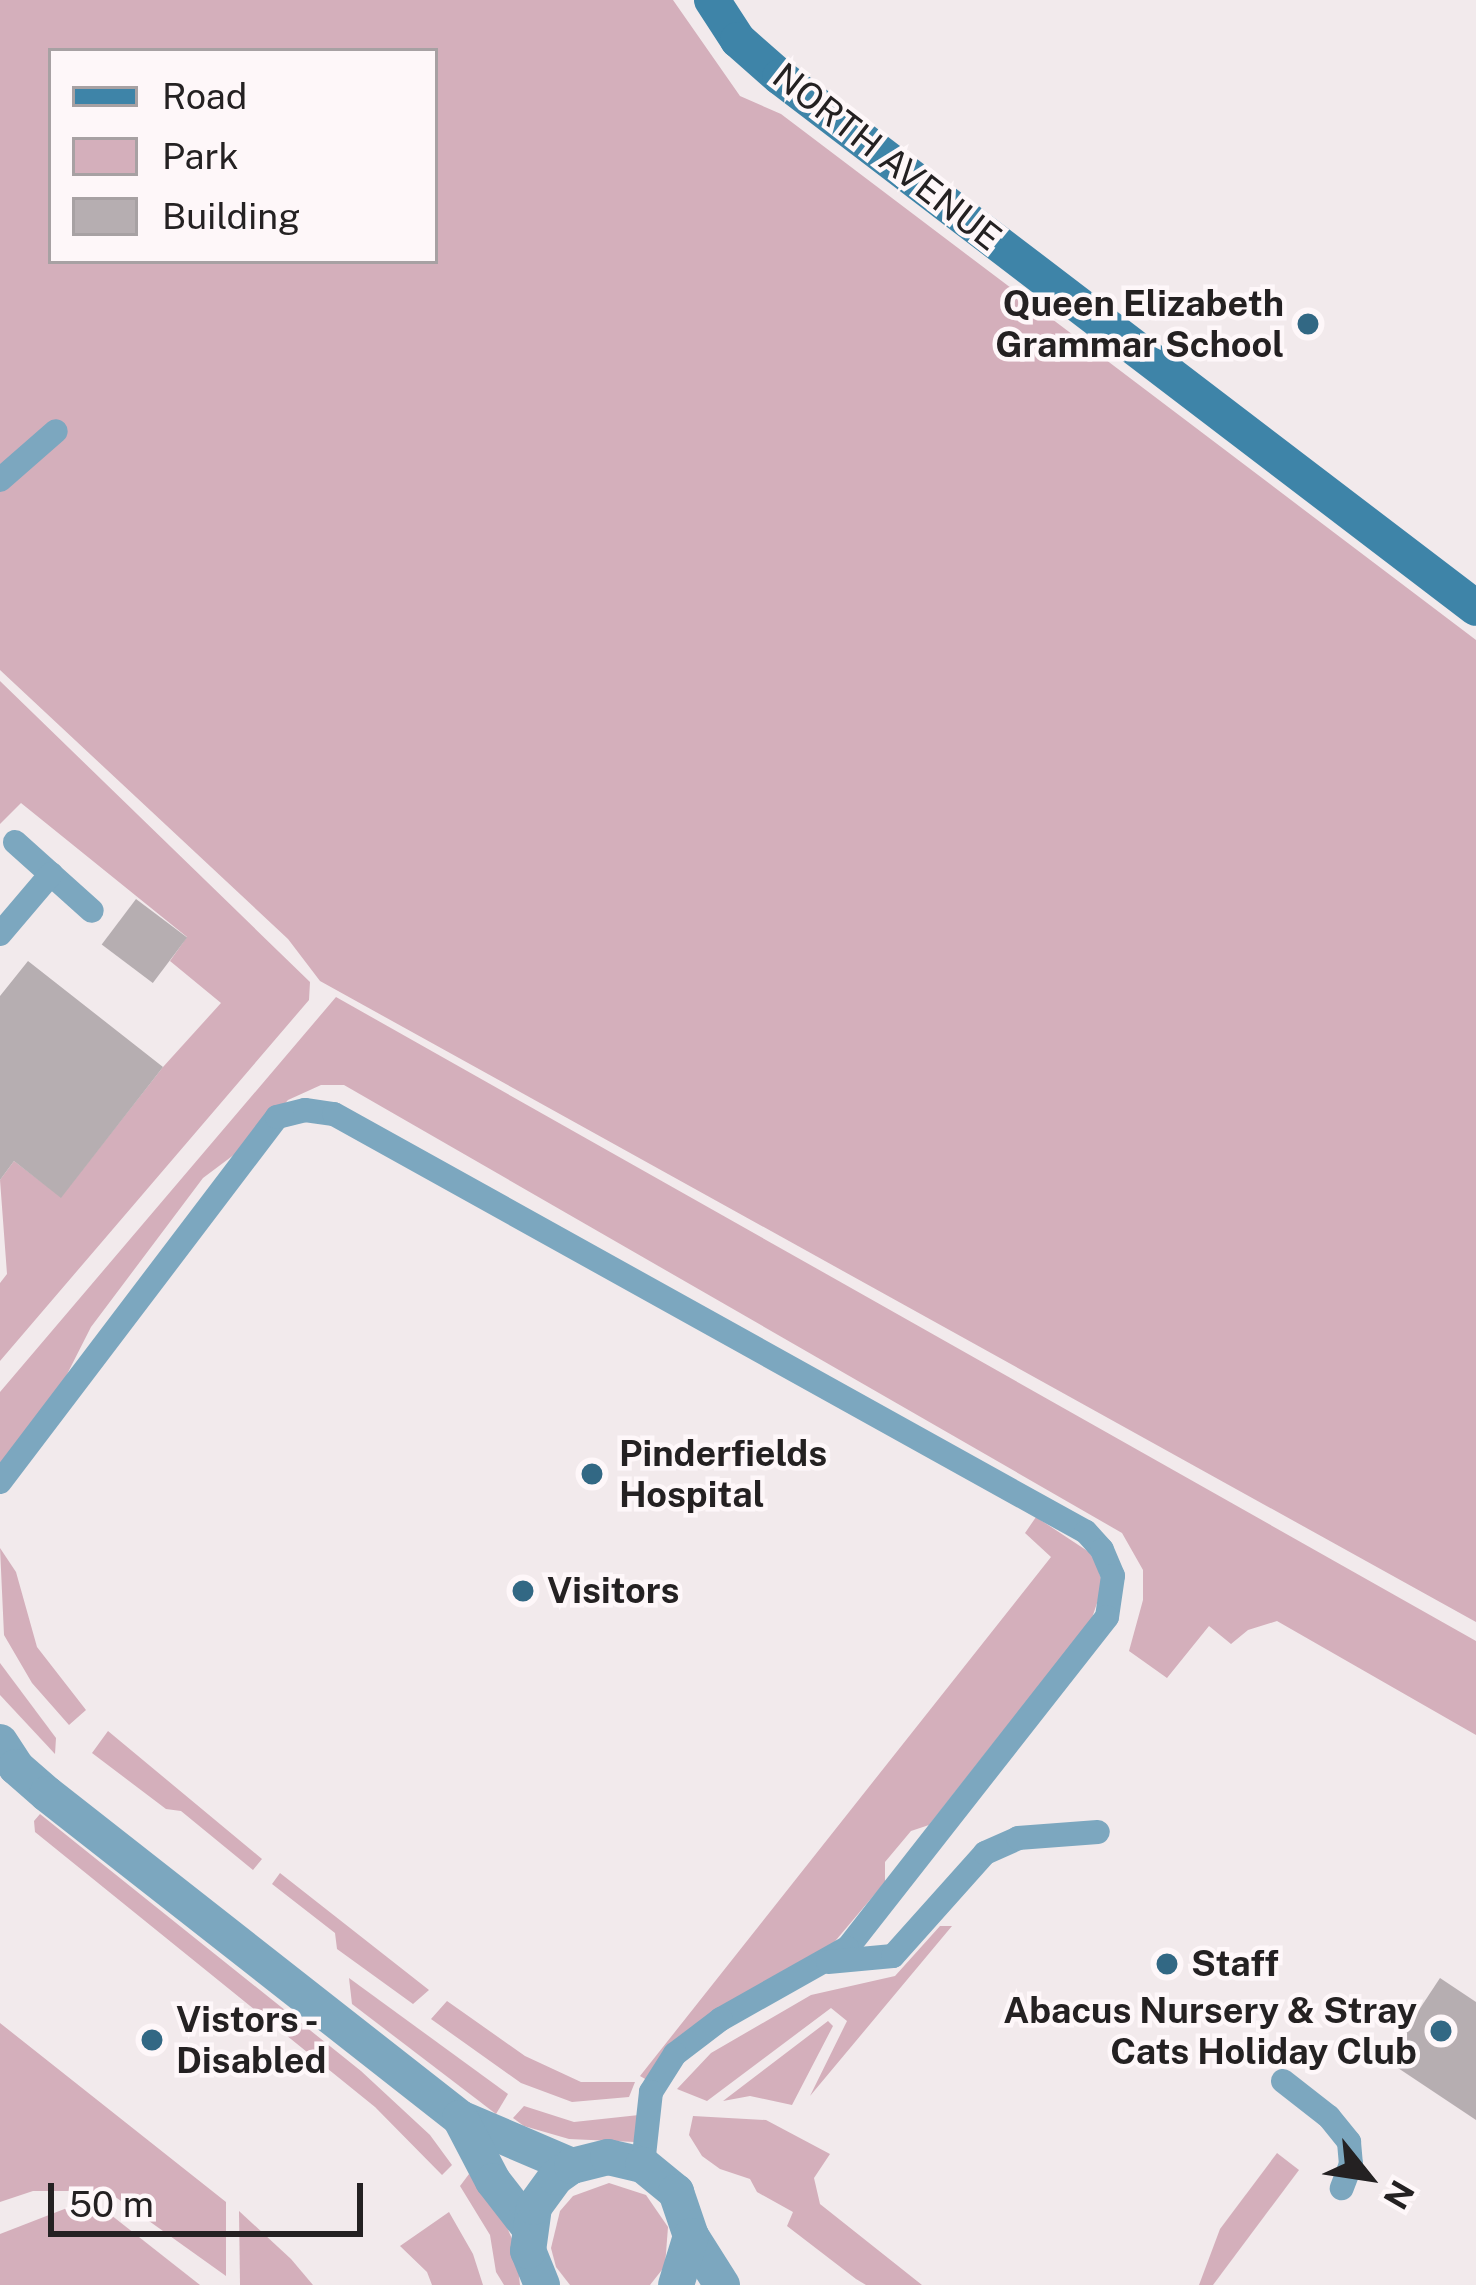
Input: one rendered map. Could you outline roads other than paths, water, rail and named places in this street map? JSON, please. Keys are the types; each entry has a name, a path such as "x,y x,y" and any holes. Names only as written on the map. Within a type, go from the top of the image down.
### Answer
{"street":[{"name":"NORTH AVENUE","path":"712,0 738,40 781,77 1476,608"},
{"path":"5,1757 460,2118 572,2166"},
{"path":"460,2118 484,2166 528,2226 538,2282"},
{"path":"528,2226 543,2191 572,2166 608,2157 644,2165 676,2192 691,2236 722,2285"},
{"path":"676,2285 691,2236"}],"lane":[{"path":"0,480 56,431"},
{"path":"15,842 92,911"},
{"path":"0,934 51,874"},
{"path":"0,1482 277,1118 305,1110 334,1114 1086,1532 1102,1550 1113,1576 1107,1617 847,1948 721,2019 675,2054 651,2092 644,2165"},
{"path":"826,1962 893,1955 985,1853 1018,1838 1098,1832"},
{"path":"1283,2081 1329,2116 1348,2143 1352,2164 1342,2188"}],"place":[{"name":"Queen Elizabeth Grammar School","path":"1308,324"},
{"name":"Pinderfields Hospital","path":"592,1474"},
{"name":"Visitors","path":"523,1591"},
{"name":"Staff","path":"1167,1964"},
{"name":"Abacus Nursery & Stray Cats Holiday Club","path":"1441,2031"},
{"name":"Vistors - Disabled","path":"152,2040"}]}
